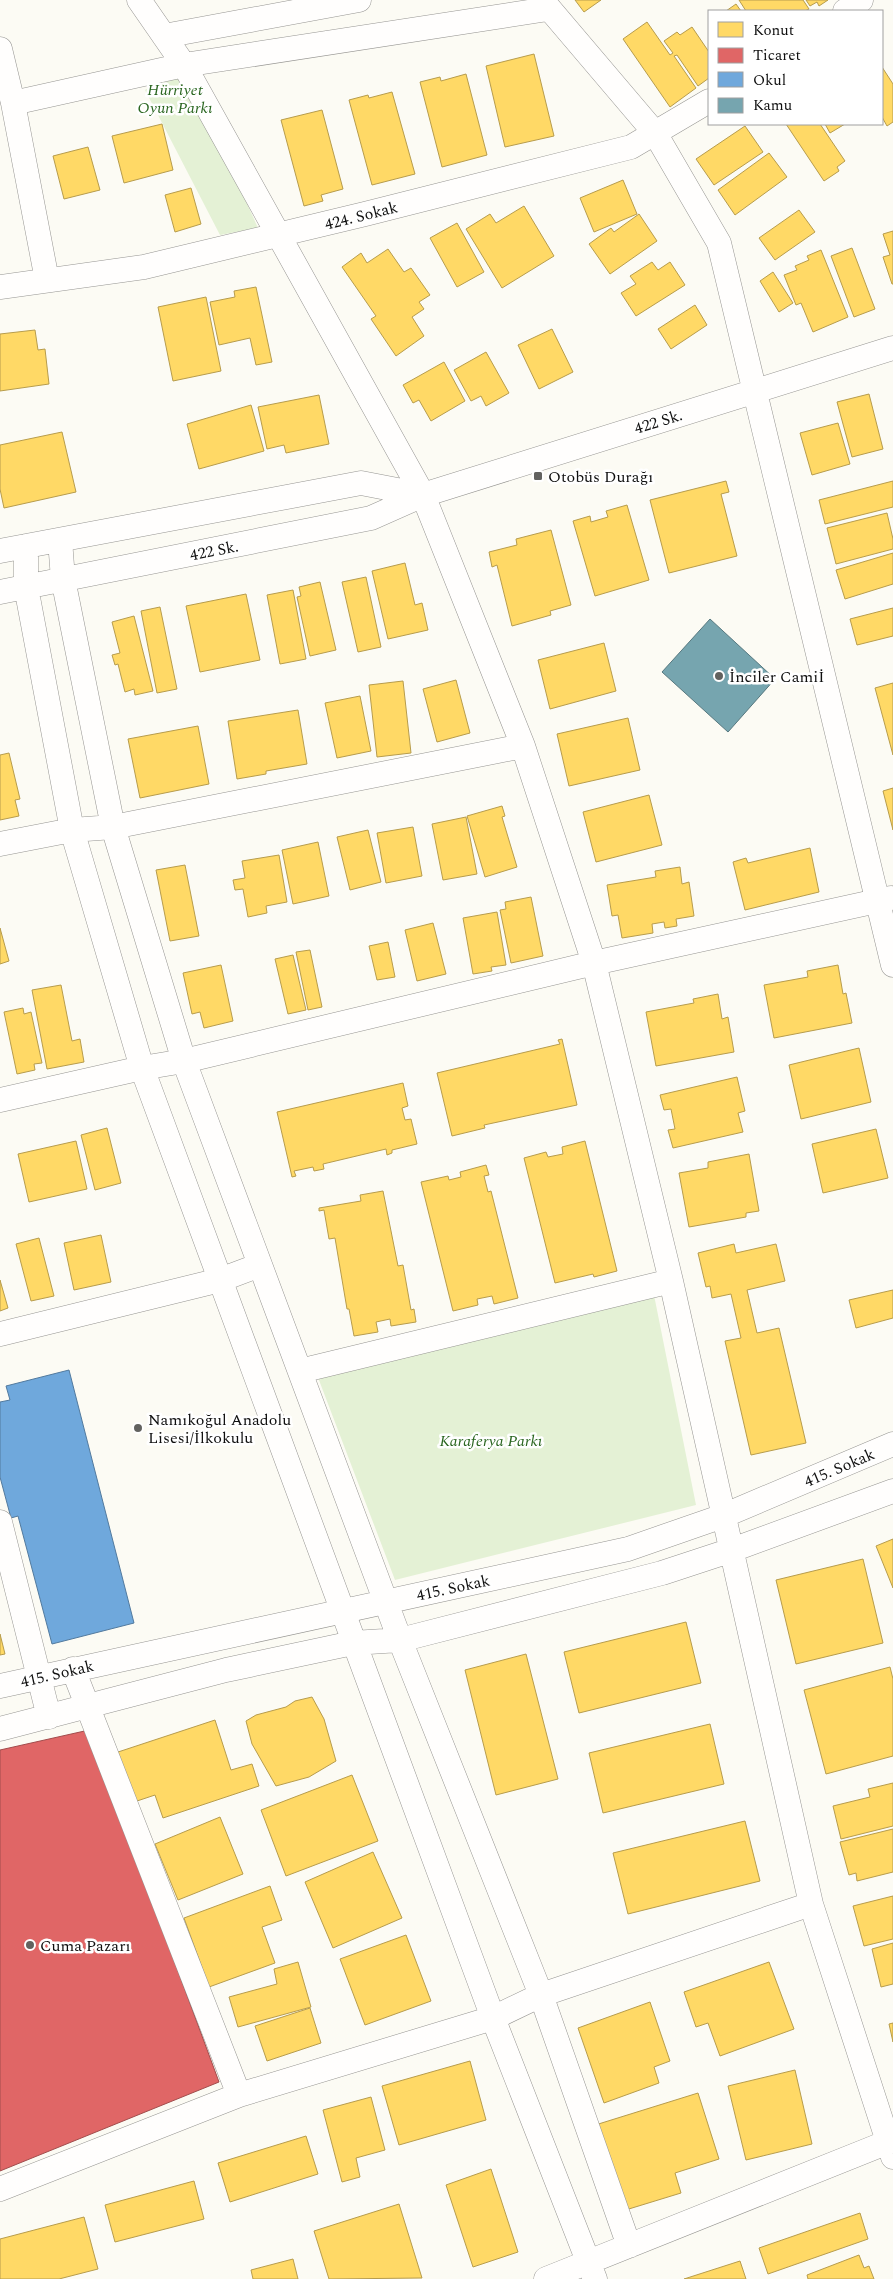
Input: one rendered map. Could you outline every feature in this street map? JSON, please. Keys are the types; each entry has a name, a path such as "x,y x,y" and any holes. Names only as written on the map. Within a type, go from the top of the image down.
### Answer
{"street":[{"path":"139,0 184,65 423,495 523,746 594,963 672,1281 811,1904 892,2146 629,2246 592,2270 546,2279"},
{"path":"164,36 359,0"},
{"path":"846,10 861,0"},
{"path":"13,104 184,65 545,4 655,133 719,243 753,392 885,900 893,965"},
{"path":"0,49 13,104 47,280"},
{"name":"424. Sokak","path":"0,287 144,267 631,147 708,102"},
{"name":"422 Sk.","path":"0,592 371,518 423,495 893,348"},
{"name":"422 Sk.","path":"0,551 361,483 423,495"},
{"path":"60,540 63,579 113,827 184,1061 385,1602 541,1995 629,2246"},
{"path":"26,546 26,587 72,830 142,1068 344,1610 353,1644 493,2018 592,2270"},
{"path":"0,844 72,830 113,827 523,746"},
{"path":"0,1100 142,1068 184,1061 594,963 885,900"},
{"path":"0,1334 220,1280 260,1265"},
{"path":"300,1371 672,1281"},
{"name":"415. Sokak","path":"0,1686 628,1549 723,1516 893,1444"},
{"path":"0,1729 87,1708 226,1670 353,1644 400,1640 662,1573 732,1550 893,1490"},
{"path":"0,1522 49,1717"},
{"path":"73,1669 239,2095"},
{"path":"0,2189 239,2095 493,2018 541,1995 811,1904"}],"green space":[{"name":"Hürriyet Oyun Parkı","path":"184,65 258,228 220,235 145,90"},
{"name":"Karaferya Parkı","path":"652,1285 696,1505 395,1580 314,1367"}],"building: Konut":[{"path":"575,0 601,0 584,12"},
{"path":"739,0 803,0 809,9 807,10 745,10"},
{"path":"806,0 828,0 819,6 817,2 810,6"},
{"path":"736,4 740,10 727,10"},
{"path":"647,22 670,55 673,53 664,41 677,32 680,35 692,27 708,51 708,79 698,86 677,55 674,56 696,88 670,107 623,39"},
{"path":"534,54 554,136 505,147 486,66"},
{"path":"883,69 893,84 893,122 887,126 883,119"},
{"path":"466,74 487,155 442,167 420,82 440,77 441,81"},
{"path":"392,92 415,174 372,185 349,100 368,95 369,98"},
{"path":"322,110 343,189 321,195 323,201 304,206 281,120"},
{"path":"162,124 173,170 124,183 112,136"},
{"path":"787,125 821,125 845,161 837,167 839,171 824,181"},
{"path":"826,125 843,125 830,133"},
{"path":"745,126 763,152 714,185 696,159"},
{"path":"88,147 100,190 64,199 53,156"},
{"path":"769,153 787,177 735,215 718,190"},
{"path":"623,180 637,214 594,232 580,198"},
{"path":"191,188 201,224 175,232 165,195"},
{"path":"524,206 554,256 502,288 466,229 490,214 496,223"},
{"path":"799,210 815,232 775,260 759,238"},
{"path":"639,214 657,241 610,274 589,244 611,228 614,232"},
{"path":"457,223 484,272 457,287 430,238"},
{"path":"893,231 892,284 883,257 890,255 883,234"},
{"path":"852,248 875,309 854,317 831,256"},
{"path":"388,249 404,272 411,268 430,295 419,302 424,309 412,317 424,336 396,356 371,319 376,316 342,267 361,253 367,263"},
{"path":"821,250 848,317 813,332 801,303 796,305 784,275 797,270 795,266 809,260 807,256"},
{"path":"652,262 658,270 670,262 685,285 636,316 621,293 636,284 630,276"},
{"path":"773,272 793,303 779,312 760,281"},
{"path":"256,287 272,362 256,365 250,338 219,345 210,302 235,297 234,291"},
{"path":"206,297 221,371 173,381 158,307"},
{"path":"695,305 707,325 671,349 658,329"},
{"path":"552,329 573,372 539,389 518,345"},
{"path":"35,330 38,350 45,349 49,384 0,391 0,334"},
{"path":"486,352 509,393 486,406 481,396 471,401 454,370"},
{"path":"444,362 465,401 431,421 419,400 413,403 403,385"},
{"path":"869,394 883,449 852,457 837,402"},
{"path":"319,395 329,444 286,453 284,445 267,449 258,407"},
{"path":"251,405 264,451 199,469 187,424"},
{"path":"838,423 850,464 812,475 800,433"},
{"path":"62,432 76,492 4,508 0,489 0,445"},
{"path":"726,481 729,492 721,494 737,556 669,573 650,500"},
{"path":"893,481 893,507 825,524 819,500"},
{"path":"627,505 649,580 595,596 573,521 590,516 591,522 608,517 606,511"},
{"path":"887,513 893,539 893,549 836,564 827,528"},
{"path":"551,530 571,605 550,611 551,615 512,626 497,565 492,567 489,552 517,545 516,539"},
{"path":"893,553 893,584 845,599 836,570"},
{"path":"405,563 415,605 422,603 428,630 388,639 372,571"},
{"path":"366,577 381,647 358,652 342,582"},
{"path":"320,582 336,650 310,656 297,597 301,596 299,587"},
{"path":"293,590 306,659 280,664 267,595"},
{"path":"246,594 260,660 200,672 186,606"},
{"path":"160,607 177,689 157,693 141,611"},
{"path":"893,608 893,636 857,645 850,619"},
{"path":"134,616 153,691 135,695 134,689 125,692 118,664 115,665 112,655 120,653 112,622"},
{"path":"604,643 616,691 550,709 538,660"},
{"path":"456,680 470,733 437,742 423,689"},
{"path":"403,681 411,753 377,757 369,685"},
{"path":"893,683 893,755 875,688"},
{"path":"360,696 371,751 337,758 325,703"},
{"path":"298,710 307,764 266,771 266,774 237,779 228,721"},
{"path":"628,718 640,770 569,786 557,734"},
{"path":"198,726 209,784 140,798 128,739"},
{"path":"9,753 20,799 15,800 19,816 0,820 0,755"},
{"path":"893,788 893,830 883,791"},
{"path":"649,795 662,845 596,862 583,812"},
{"path":"502,806 505,816 502,817 517,867 485,877 467,816"},
{"path":"466,817 477,874 443,880 432,824"},
{"path":"413,827 422,876 386,883 377,833"},
{"path":"368,830 381,882 350,890 337,837"},
{"path":"318,842 329,896 293,904 282,850"},
{"path":"810,848 819,892 745,910 733,862 746,858 748,863"},
{"path":"279,855 287,902 266,906 267,913 248,917 243,889 235,890 233,880 245,878 242,861"},
{"path":"185,865 199,936 170,941 156,870"},
{"path":"680,867 682,884 689,882 694,916 676,919 677,926 665,928 664,922 652,924 653,933 622,938 618,915 612,916 607,885 656,877 655,871"},
{"path":"531,897 543,956 511,963 500,910 506,909 505,902"},
{"path":"497,912 506,965 491,967 492,971 473,974 463,918"},
{"path":"433,923 446,974 417,981 405,930"},
{"path":"0,928 9,961 0,964"},
{"path":"388,942 395,977 377,980 369,946"},
{"path":"310,950 322,1007 308,1010 296,952"},
{"path":"293,955 306,1010 288,1014 275,959"},
{"path":"221,965 233,1021 204,1028 200,1012 192,1014 183,973"},
{"path":"838,965 843,994 846,993 852,1023 774,1038 764,985 808,977 807,971"},
{"path":"61,985 72,1041 80,1039 84,1062 47,1069 32,990"},
{"path":"718,994 722,1019 728,1017 734,1052 656,1066 646,1012 694,1003 693,999"},
{"path":"23,1008 24,1014 31,1012 42,1063 34,1064 35,1070 17,1074 4,1012"},
{"path":"562,1039 577,1105 484,1125 485,1128 452,1136 437,1073 560,1044 558,1040"},
{"path":"859,1048 871,1102 801,1119 789,1065"},
{"path":"737,1077 745,1111 738,1113 743,1132 673,1148 668,1130 675,1129 671,1109 664,1110 660,1095"},
{"path":"403,1083 408,1106 402,1108 405,1120 411,1119 417,1144 392,1150 392,1153 387,1155 386,1149 323,1164 324,1169 314,1171 313,1167 294,1171 296,1176 292,1177 277,1112"},
{"path":"107,1128 121,1183 95,1190 81,1135"},
{"path":"876,1129 888,1178 823,1193 812,1144"},
{"path":"76,1141 87,1189 29,1202 18,1154"},
{"path":"585,1141 617,1271 594,1277 593,1274 555,1283 524,1158 546,1152 548,1157 563,1154 562,1147"},
{"path":"749,1154 759,1211 746,1213 746,1217 689,1227 679,1173 708,1168 708,1162"},
{"path":"486,1165 489,1175 484,1176 488,1192 491,1191 518,1298 494,1304 492,1296 477,1299 478,1305 453,1311 421,1182 448,1176 449,1180 461,1177 460,1172"},
{"path":"383,1191 398,1266 403,1265 411,1310 414,1309 416,1322 391,1326 390,1319 376,1322 378,1332 354,1336 349,1309 347,1309 335,1238 329,1239 324,1210 319,1211 319,1208 361,1201 360,1195"},
{"path":"101,1235 111,1282 74,1290 64,1243"},
{"path":"39,1238 54,1296 31,1301 16,1244"},
{"path":"734,1244 736,1253 776,1244 785,1281 747,1290 757,1333 779,1328 806,1443 751,1455 725,1341 741,1338 731,1294 712,1298 710,1286 706,1287 698,1253"},
{"path":"0,1280 8,1308 0,1311"},
{"path":"893,1290 893,1318 856,1328 849,1300"},
{"path":"893,1539 893,1588 876,1546"},
{"path":"863,1559 883,1643 796,1664 776,1580"},
{"path":"686,1622 701,1683 579,1713 564,1652"},
{"path":"0,1634 5,1654 0,1655"},
{"path":"526,1654 558,1779 496,1795 465,1670"},
{"path":"890,1667 893,1679 893,1756 826,1774 804,1690"},
{"path":"312,1697 324,1719 336,1761 309,1777 276,1786 252,1744 246,1721 256,1715 286,1707 295,1701"},
{"path":"215,1720 231,1770 252,1764 259,1786 163,1818 155,1795 128,1804 112,1754"},
{"path":"710,1724 724,1784 603,1813 589,1753"},
{"path":"352,1775 378,1841 286,1876 261,1810"},
{"path":"893,1783 893,1826 841,1839 833,1806 870,1797 868,1789"},
{"path":"220,1817 243,1874 178,1900 155,1844"},
{"path":"745,1821 760,1881 628,1914 613,1853"},
{"path":"893,1829 893,1872 857,1881 856,1873 849,1875 840,1842"},
{"path":"373,1852 402,1918 333,1948 305,1882"},
{"path":"270,1886 282,1920 262,1927 275,1963 209,1987 184,1918"},
{"path":"893,1896 893,1939 864,1946 853,1906"},
{"path":"406,1935 431,2001 365,2025 340,1959"},
{"path":"893,1943 893,1984 881,1987 872,1949"},
{"path":"298,1962 311,2007 238,2027 229,1997 277,1984 274,1969"},
{"path":"769,1962 794,2029 720,2056 708,2023 696,2027 684,1992"},
{"path":"650,2002 670,2061 654,2067 659,2083 604,2103 578,2028"},
{"path":"310,2008 321,2043 267,2061 255,2026"},
{"path":"893,2023 893,2042 889,2024"},
{"path":"470,2061 486,2120 399,2145 382,2086"},
{"path":"795,2070 812,2144 746,2160 728,2086"},
{"path":"698,2093 719,2159 675,2173 681,2193 619,2212 592,2126"},
{"path":"371,2097 385,2150 356,2158 360,2177 342,2182 323,2110"},
{"path":"306,2136 318,2174 230,2202 218,2163"},
{"path":"491,2169 518,2252 473,2267 446,2185"},
{"path":"194,2181 204,2219 115,2242 105,2205"},
{"path":"399,2204 422,2278 329,2279 314,2231"},
{"path":"860,2213 868,2239 768,2274 759,2248"},
{"path":"84,2217 98,2269 59,2279 0,2279 0,2239"},
{"path":"859,2255 864,2268 869,2266 874,2279 808,2279 807,2275"},
{"path":"293,2259 298,2279 253,2279 251,2270"},
{"path":"740,2261 746,2279 684,2279"}],"building: Ticaret":[{"path":"89,1730 219,2082 0,2171 0,1750"}],"building: Okul":[{"path":"69,1370 134,1623 52,1644 18,1516 11,1518 0,1477 0,1402 10,1400 6,1386"}],"building: Kamu":[{"name":"İnciler Camiİ","path":"710,619 775,679 728,732 662,672"}],"place":[{"name":"Otobüs Durağı","path":"538,476"},
{"name":"İnciler Camiİ","path":"719,676"},
{"name":"Namıkoğul Anadolu Lisesi/İlkokulu","path":"138,1428"},
{"name":"Cuma Pazarı","path":"30,1945"}]}
